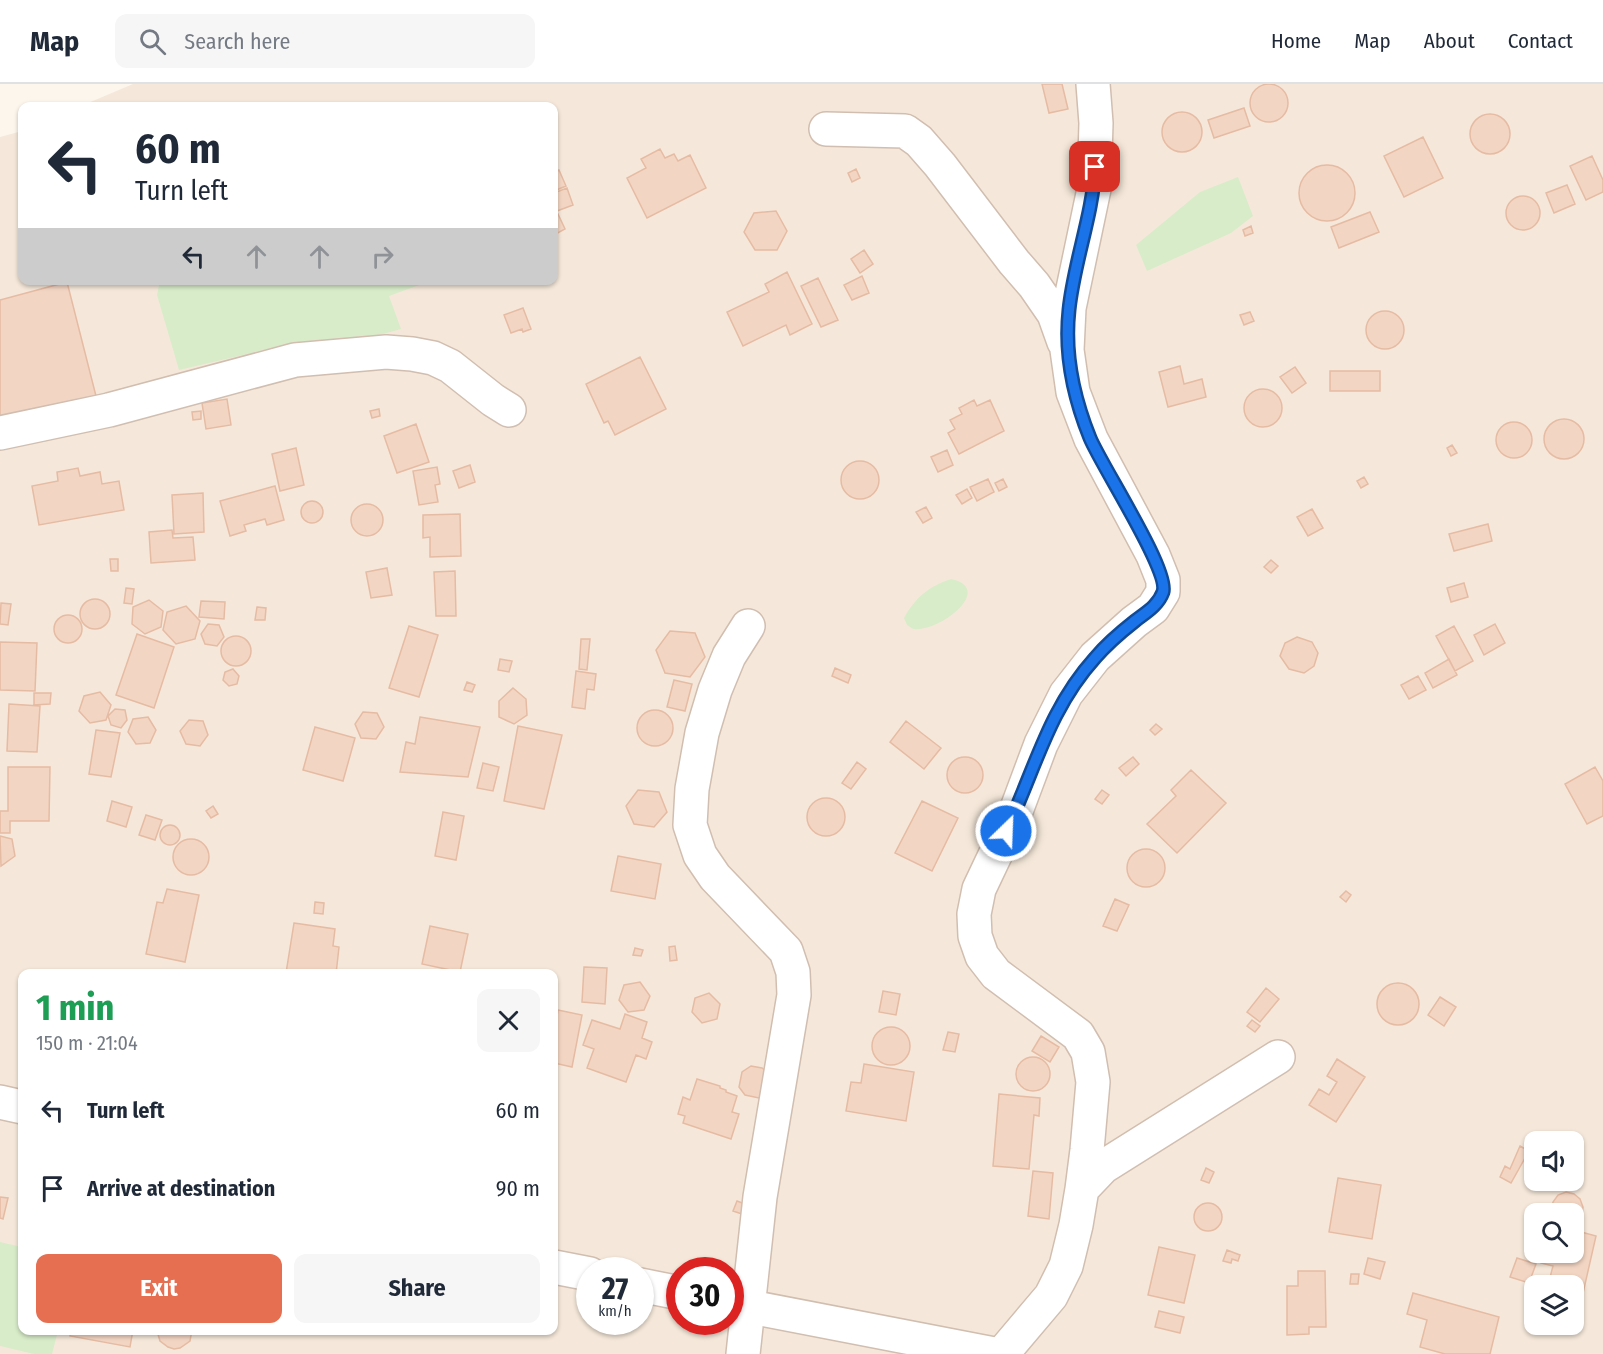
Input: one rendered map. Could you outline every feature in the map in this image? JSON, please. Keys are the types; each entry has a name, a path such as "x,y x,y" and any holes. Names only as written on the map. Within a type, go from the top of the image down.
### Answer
{"street":[{"path":"1002,1354 1051,1296 1066,1266 1082,1189 1093,1082 1088,1052 1078,1035 996,974 982,956 975,936 974,914 979,889 1016,811 1041,744 1066,694 1095,657 1153,608 1163,592 1163,580 1153,555 1091,439 1073,392 1067,350 1069,308 1094,189 1096,123 1093,84"},
{"path":"826,129 905,131 920,141 1044,299 1054,314 1067,350"},
{"path":"0,433 108,410 295,360 386,352 433,358 450,366 509,410"},
{"path":"744,1283 793,1005 793,972 786,951 715,877 700,855 690,825 692,789 702,733 715,690 729,656 748,626"},
{"path":"1082,1189 1103,1167 1278,1057"},
{"path":"0,1102 18,1106"},
{"path":"558,1268 576,1271"},
{"path":"744,1306 994,1354"},
{"path":"742,1335 743,1354"}],"shaded area":[{"path":"133,84 1603,84 1603,1354 0,1354 0,137 18,132 18,285 558,285 558,102 90,102"}],"green space":[{"path":"1238,177 1253,216 1231,233 1147,271 1136,245 1200,192"},
{"path":"159,285 419,285 389,296 401,329 347,344 282,346 179,370 157,295"},
{"path":"951,579 963,584 968,591 966,600 959,608 937,624 913,629 907,625 904,618 913,604 929,589"},
{"path":"0,1242 18,1246 18,1335 57,1335 52,1354 34,1354 0,1346"}],"building":[{"path":"1042,84 1062,84 1068,109 1049,113"},
{"path":"1269,84 1283,89 1288,103 1283,117 1269,122 1255,117 1250,103 1255,89"},
{"path":"1244,108 1250,126 1214,138 1208,120"},
{"path":"1182,112 1190,113 1196,118 1201,124 1201,140 1196,146 1190,151 1182,152 1174,151 1168,146 1163,140 1162,132 1163,124 1168,118 1174,113"},
{"path":"1490,114 1504,120 1510,134 1504,148 1490,154 1476,148 1470,134 1476,120"},
{"path":"1423,137 1443,178 1404,197 1384,156"},
{"path":"660,149 665,158 674,154 678,161 690,155 706,188 647,218 627,178 646,168 641,159"},
{"path":"1592,156 1603,180 1603,192 1586,200 1570,166"},
{"path":"1327,165 1338,167 1347,173 1353,182 1355,193 1353,204 1347,213 1338,219 1327,221 1316,219 1307,213 1301,204 1299,193 1301,182 1307,173 1316,167"},
{"path":"856,169 860,178 852,182 848,173"},
{"path":"558,170 566,186 558,189"},
{"path":"1567,185 1575,204 1554,213 1546,193"},
{"path":"567,188 573,205 558,211 558,191"},
{"path":"1523,196 1535,201 1540,213 1535,225 1523,230 1511,225 1506,213 1511,201"},
{"path":"776,211 787,231 777,250 755,250 744,232 754,213"},
{"path":"1370,212 1379,232 1339,248 1331,227"},
{"path":"558,214 565,229 558,233"},
{"path":"1251,226 1253,233 1245,236 1243,230"},
{"path":"864,250 873,264 860,273 851,259"},
{"path":"787,272 812,324 790,335 786,325 743,346 727,312 769,292 765,284"},
{"path":"862,276 869,293 852,300 844,285"},
{"path":"818,278 838,320 821,327 801,286"},
{"path":"56,285 68,285 96,396 0,421 0,300"},
{"path":"523,308 531,329 511,333 504,315"},
{"path":"1385,311 1399,316 1404,330 1399,344 1385,349 1371,344 1366,330 1371,316"},
{"path":"1250,312 1254,321 1244,325 1240,315"},
{"path":"640,357 666,409 615,435 608,421 604,423 586,384"},
{"path":"1180,366 1184,384 1202,379 1206,397 1168,407 1159,372"},
{"path":"1295,367 1306,383 1292,393 1280,377"},
{"path":"1330,371 1380,371 1380,391 1330,391"},
{"path":"1263,389 1277,394 1282,408 1277,422 1263,427 1249,422 1244,408 1249,394"},
{"path":"227,399 231,425 206,429 202,403"},
{"path":"974,400 977,406 990,400 1004,431 959,454 948,433 955,429 950,420 962,414 959,408"},
{"path":"379,409 380,416 372,418 370,411"},
{"path":"201,411 201,419 193,420 192,412"},
{"path":"1564,419 1578,425 1584,439 1578,453 1564,459 1550,453 1544,439 1550,425"},
{"path":"1514,422 1527,427 1532,440 1527,453 1514,458 1501,453 1496,440 1501,427"},
{"path":"416,424 429,462 397,473 384,436"},
{"path":"1452,445 1457,453 1451,456 1447,448"},
{"path":"296,448 304,485 280,491 272,454"},
{"path":"947,450 953,465 938,472 931,457"},
{"path":"860,461 874,466 879,480 874,494 860,499 846,494 841,480 846,466"},
{"path":"470,465 475,482 459,488 453,471"},
{"path":"437,467 440,484 435,485 438,502 419,505 413,471"},
{"path":"78,468 80,476 100,472 102,484 119,481 124,510 39,525 32,486 58,481 57,472"},
{"path":"1364,477 1368,484 1361,488 1357,481"},
{"path":"988,479 994,492 977,501 970,487"},
{"path":"1003,479 1007,487 999,491 995,483"},
{"path":"275,486 284,520 267,525 265,519 244,525 246,531 230,536 220,501"},
{"path":"967,489 972,498 962,504 956,495"},
{"path":"203,493 204,532 174,534 172,495"},
{"path":"312,501 320,504 323,512 320,520 312,523 304,520 301,512 304,504"},
{"path":"367,504 378,509 383,520 378,531 367,536 356,531 351,520 356,509"},
{"path":"926,507 932,518 923,523 916,512"},
{"path":"1312,509 1323,528 1308,536 1297,517"},
{"path":"460,514 461,556 430,557 430,537 423,538 423,515"},
{"path":"1488,524 1492,541 1454,551 1449,534"},
{"path":"172,530 173,538 193,537 195,560 151,563 149,532"},
{"path":"110,559 118,559 118,571 111,571"},
{"path":"1271,560 1278,566 1271,573 1264,567"},
{"path":"387,568 392,595 371,598 366,572"},
{"path":"455,571 456,616 436,616 434,572"},
{"path":"1464,583 1468,597 1451,602 1447,588"},
{"path":"126,588 134,589 132,604 124,603"},
{"path":"95,599 101,600 109,608 109,620 101,628 95,629 89,628 81,620 80,614 81,608 89,600"},
{"path":"149,600 163,611 161,627 145,634 132,624 133,607"},
{"path":"201,601 225,602 224,619 199,617"},
{"path":"1,603 11,604 8,625 0,624"},
{"path":"186,606 200,621 195,639 176,644 163,630 167,612"},
{"path":"257,607 266,608 265,620 255,620"},
{"path":"68,615 78,619 82,629 78,639 68,643 58,639 54,629 58,619"},
{"path":"208,624 219,625 224,637 217,646 205,644 201,634"},
{"path":"1495,624 1505,643 1484,655 1474,635"},
{"path":"409,626 438,635 419,697 389,688"},
{"path":"1454,626 1473,661 1455,671 1436,636"},
{"path":"670,631 695,633 705,657 690,677 665,673 656,650"},
{"path":"137,634 174,647 154,708 116,695"},
{"path":"236,636 242,637 250,645 250,657 242,665 236,666 230,665 222,657 221,651 222,645 230,637"},
{"path":"1297,637 1312,642 1318,653 1314,666 1304,673 1289,669 1280,656 1285,643"},
{"path":"581,639 590,639 587,670 579,669"},
{"path":"0,642 37,643 35,691 0,690"},
{"path":"500,659 512,661 509,672 498,670"},
{"path":"1449,659 1457,675 1433,688 1425,673"},
{"path":"835,668 851,675 848,683 832,676"},
{"path":"233,669 239,676 237,684 229,686 223,680 225,672"},
{"path":"576,671 596,674 594,690 587,689 585,709 572,707"},
{"path":"1418,676 1426,690 1409,699 1401,685"},
{"path":"674,680 692,684 685,711 667,707"},
{"path":"467,682 475,685 472,692 464,690"},
{"path":"513,688 526,699 527,715 514,724 499,717 499,701"},
{"path":"100,692 111,705 106,720 90,723 79,711 84,696"},
{"path":"34,693 51,693 50,704 34,705"},
{"path":"9,704 40,706 37,752 7,751"},
{"path":"115,709 125,710 127,720 121,728 111,725 108,716"},
{"path":"655,710 668,715 673,728 668,741 655,746 642,741 637,728 642,715"},
{"path":"363,712 377,713 384,727 376,739 361,738 355,724"},
{"path":"148,717 156,730 150,743 136,744 128,732 133,719"},
{"path":"420,717 480,727 468,777 400,772 406,742 415,744"},
{"path":"189,720 203,721 208,735 200,746 186,744 180,731"},
{"path":"906,721 941,748 924,769 890,742"},
{"path":"1156,724 1162,729 1155,735 1150,730"},
{"path":"518,726 562,735 544,809 504,801"},
{"path":"315,727 355,738 343,781 303,770"},
{"path":"96,730 120,733 111,777 89,774"},
{"path":"965,757 978,762 983,775 978,788 965,793 952,788 947,775 952,762"},
{"path":"1133,757 1139,764 1126,776 1119,768"},
{"path":"857,762 866,769 851,789 842,783"},
{"path":"483,763 499,767 493,791 477,788"},
{"path":"8,767 50,767 49,821 10,821 10,833 0,833 0,811 8,811"},
{"path":"1595,767 1603,781 1603,816 1587,824 1565,784"},
{"path":"1191,770 1226,803 1177,853 1147,824 1176,796 1171,790"},
{"path":"638,790 659,792 667,812 654,827 634,824 626,806"},
{"path":"1102,790 1109,795 1102,804 1095,799"},
{"path":"826,798 839,804 845,817 839,830 826,836 813,830 807,817 813,804"},
{"path":"112,801 132,807 126,827 107,821"},
{"path":"922,801 958,818 932,871 895,853"},
{"path":"213,806 218,814 211,818 206,811"},
{"path":"443,812 464,816 456,860 435,856"},
{"path":"146,815 162,820 155,840 139,835"},
{"path":"170,825 177,828 180,835 177,842 170,845 163,842 160,835 163,828"},
{"path":"0,836 12,839 15,856 1,866"},
{"path":"191,839 203,845 209,857 203,869 191,875 179,869 173,857 179,845"},
{"path":"1146,849 1159,855 1165,868 1159,881 1146,887 1133,881 1127,868 1133,855"},
{"path":"618,856 661,864 655,899 611,891"},
{"path":"167,889 199,895 185,962 146,954 157,902 163,903"},
{"path":"1346,891 1351,895 1346,902 1340,897"},
{"path":"1115,899 1129,905 1117,931 1103,926"},
{"path":"315,902 324,903 323,914 314,913"},
{"path":"294,923 335,929 333,946 339,947 337,969 287,969"},
{"path":"430,926 468,934 461,969 446,969 422,964"},
{"path":"675,946 677,960 670,961 669,947"},
{"path":"635,948 643,950 641,956 633,955"},
{"path":"584,967 607,968 605,1004 582,1002"},
{"path":"640,982 650,996 644,1010 628,1012 619,1000 624,985"},
{"path":"1398,983 1413,989 1419,1004 1413,1019 1398,1025 1383,1019 1377,1004 1383,989"},
{"path":"1266,988 1279,999 1260,1022 1247,1012"},
{"path":"883,991 900,994 896,1015 879,1012"},
{"path":"709,993 720,1004 717,1019 702,1023 692,1012 695,998"},
{"path":"1440,997 1456,1007 1444,1026 1428,1015"},
{"path":"558,1010 582,1015 572,1067 558,1064"},
{"path":"625,1014 647,1022 642,1038 652,1042 646,1059 636,1055 626,1082 587,1068 594,1049 583,1045 592,1020 620,1029"},
{"path":"1252,1020 1260,1026 1255,1032 1247,1026"},
{"path":"891,1027 904,1033 910,1046 904,1059 891,1065 878,1059 872,1046 878,1033"},
{"path":"948,1032 959,1034 955,1052 943,1050"},
{"path":"1041,1036 1059,1047 1050,1062 1032,1051"},
{"path":"1033,1057 1045,1062 1050,1074 1045,1086 1033,1091 1021,1086 1016,1074 1021,1062"},
{"path":"1337,1059 1365,1077 1336,1122 1309,1105 1319,1089 1329,1095 1337,1082 1327,1076"},
{"path":"864,1064 914,1072 906,1121 846,1111 851,1082 861,1083"},
{"path":"751,1066 766,1071 764,1095 759,1098 745,1095 739,1087 742,1072"},
{"path":"697,1079 720,1086 726,1092 737,1096 732,1112 739,1114 731,1139 683,1123 685,1116 678,1114 683,1097 690,1100"},
{"path":"999,1094 1040,1098 1039,1116 1034,1115 1029,1169 993,1166"},
{"path":"1520,1146 1524,1148 1524,1160 1511,1183 1500,1177 1505,1166 1510,1169"},
{"path":"1206,1168 1214,1172 1209,1183 1201,1180"},
{"path":"1033,1171 1053,1173 1049,1219 1028,1216"},
{"path":"1338,1178 1381,1185 1372,1239 1329,1232"},
{"path":"1566,1192 1574,1194 1582,1203 1553,1203 1558,1195"},
{"path":"0,1197 8,1198 3,1219 0,1218"},
{"path":"737,1201 745,1204 742,1214 733,1211"},
{"path":"1208,1203 1218,1207 1222,1217 1218,1227 1208,1231 1198,1227 1194,1217 1198,1207"},
{"path":"1584,1233 1596,1236 1584,1289 1584,1275 1551,1275 1553,1266 1541,1263 1584,1263"},
{"path":"1159,1247 1195,1255 1184,1303 1148,1295"},
{"path":"1227,1250 1240,1255 1238,1261 1232,1259 1231,1263 1223,1261"},
{"path":"1368,1258 1385,1262 1380,1279 1364,1274"},
{"path":"1517,1258 1524,1260 1524,1263 1536,1264 1532,1275 1524,1275 1524,1281 1510,1277"},
{"path":"1298,1271 1325,1271 1326,1327 1309,1327 1309,1334 1287,1335 1287,1286 1298,1286"},
{"path":"1351,1274 1359,1274 1358,1284 1350,1284"},
{"path":"1413,1293 1499,1317 1490,1354 1445,1354 1420,1347 1427,1320 1407,1314"},
{"path":"1159,1311 1184,1317 1180,1333 1155,1327"},
{"path":"70,1335 132,1335 130,1347"},
{"path":"158,1335 191,1335 190,1341 180,1348 168,1347 160,1341"}],"route":[{"path":"1006,831 1016,811 1041,744 1066,694 1095,657 1153,608 1163,592 1163,580 1153,555 1091,439 1073,392 1067,350 1069,308 1094,189 1095,167"}]}
